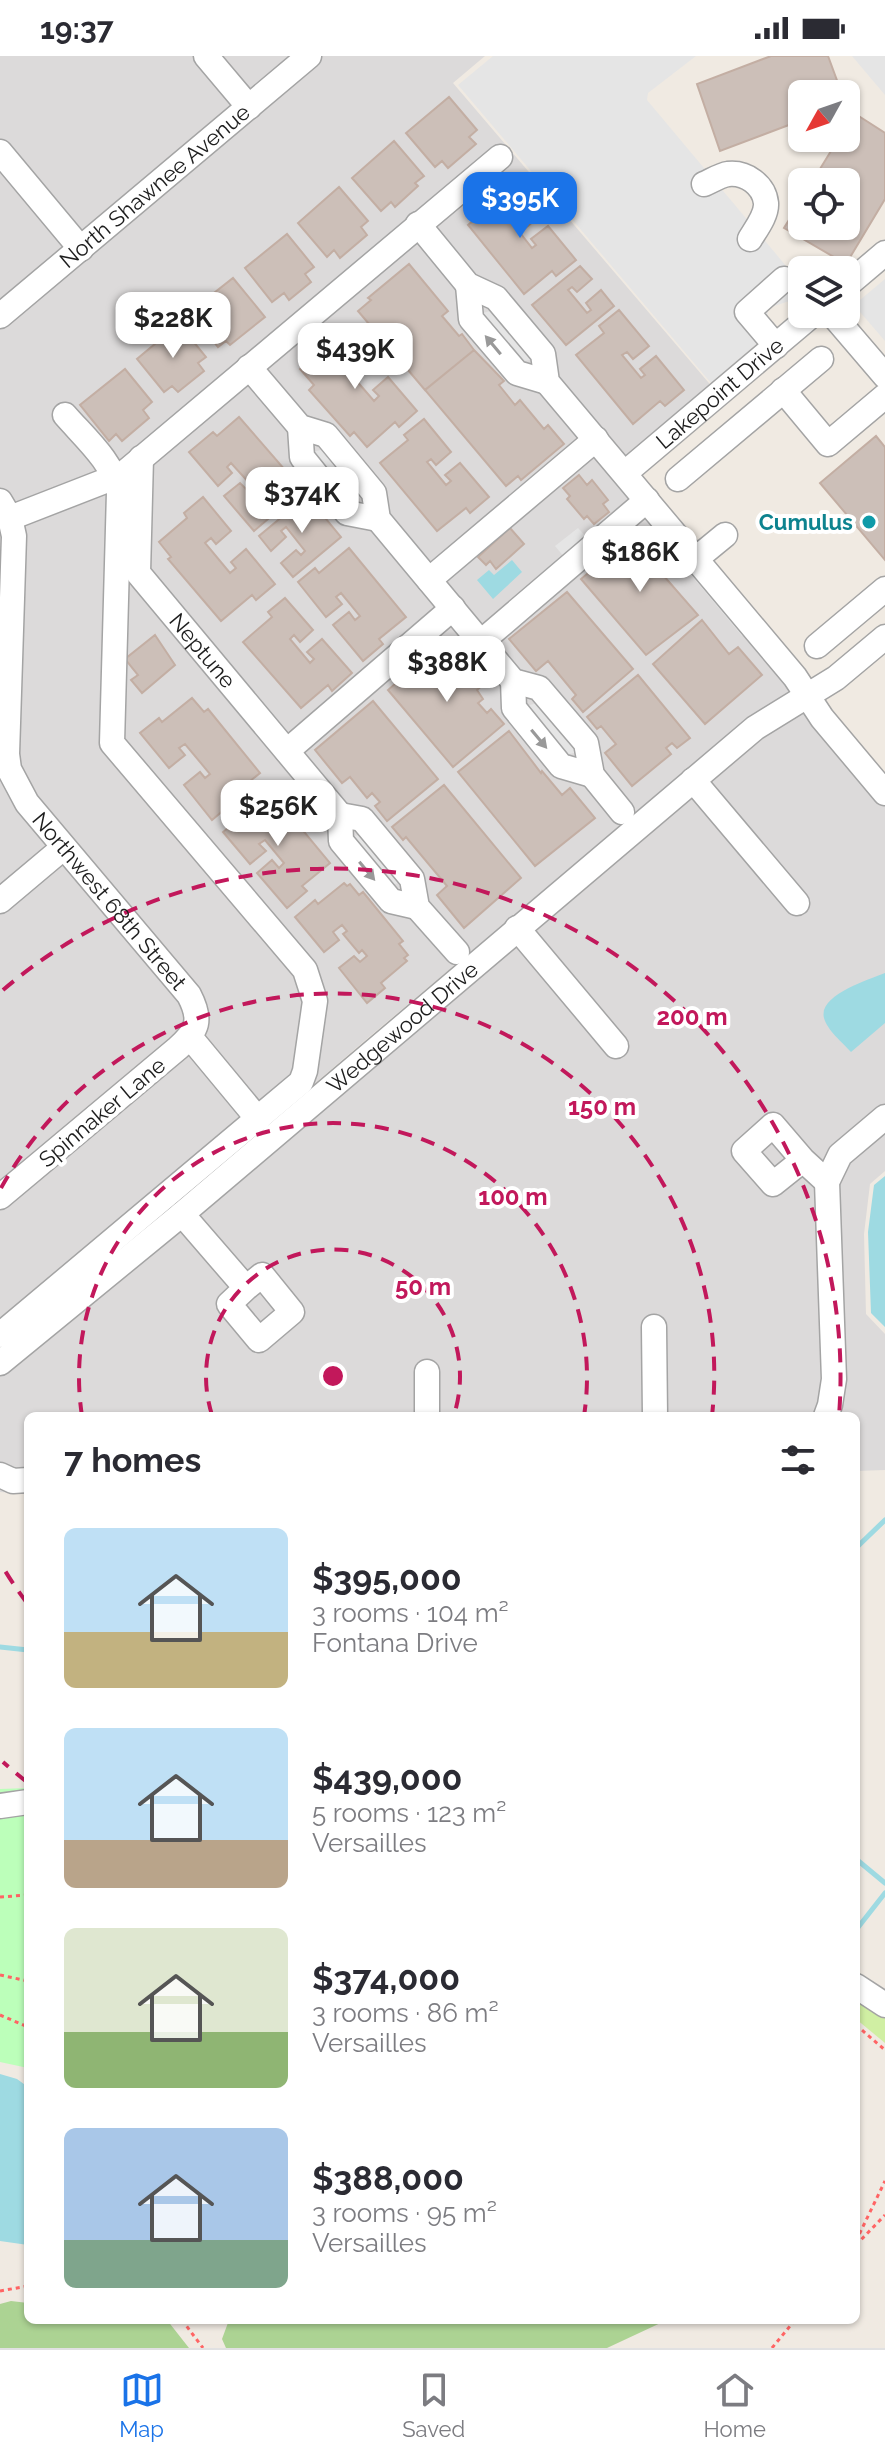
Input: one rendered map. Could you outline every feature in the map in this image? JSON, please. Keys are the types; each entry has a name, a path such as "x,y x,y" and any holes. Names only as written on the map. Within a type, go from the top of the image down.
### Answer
{"street":[{"path":"206,56 249,107"},
{"name":"North Shawnee Avenue","path":"0,316 309,56"},
{"path":"0,152 81,249"},
{"path":"5,510 116,478 500,157"},
{"path":"704,184 728,174 746,176 760,187 766,204 760,223 750,239"},
{"path":"418,224 468,285 496,298 543,354 547,382 795,677 822,718 885,793"},
{"path":"860,275 884,256"},
{"path":"776,346 747,312 784,279"},
{"path":"468,285 471,319 517,373 547,382"},
{"name":"Lakepoint Drive","path":"625,473 733,373 776,346 797,328"},
{"path":"853,328 859,332 885,376"},
{"path":"678,479 821,359"},
{"path":"249,367 300,427 326,435 374,493 378,519 513,681 539,688 577,732 586,743 592,775 622,812"},
{"path":"783,390 828,444 885,396"},
{"path":"0,1335 301,1082 315,1001 305,970 112,743 119,492 116,478 107,464 65,415"},
{"path":"300,427 302,457 347,513 378,519"},
{"path":"429,580 596,439"},
{"name":"Neptune","path":"141,458 138,573 340,815 341,841 391,901 417,907 457,952"},
{"path":"481,642 647,500"},
{"name":"Northwest 68th Street","path":"5,510 14,545 6,605 9,769 27,803 189,995 195,1007 194,1029 258,1119"},
{"path":"697,558 725,535"},
{"path":"817,646 885,589"},
{"path":"287,751 453,608"},
{"name":"Wedgewood Drive","path":"0,1363 182,1214 755,728 836,678 885,637"},
{"path":"513,681 514,708 561,766 592,775"},
{"path":"693,780 797,903"},
{"path":"0,901 63,848"},
{"path":"517,928 616,1046"},
{"name":"Spinnaker Lane","path":"0,1197 194,1029"},
{"path":"827,1412 834,1379 827,1182 840,1155 885,1117"},
{"path":"803,1160 827,1182"},
{"path":"182,1214 246,1288"},
{"path":"654,1327 655,1412"},
{"path":"427,1372 427,1412"},
{"path":"0,1475 13,1481 24,1480"},
{"path":"0,1806 24,1803"},
{"path":"860,1989 885,2005"}],"path":[{"path":"0,1897 24,1895"},
{"path":"0,1975 24,1980"},
{"path":"0,2015 24,2025"},
{"path":"860,2028 885,2050"},
{"path":"860,2234 885,2181"},
{"path":"860,2239 885,2215"},
{"path":"0,2291 24,2287"},
{"path":"185,2324 203,2348"},
{"path":"772,2348 792,2324"}],"shaded area":[{"path":"0,56 485,56 453,83 714,389 630,462 800,677 885,778 885,1171 870,1184 864,1234 866,1314 885,1334 885,1470 860,1471 860,1412 24,1412 24,1494 0,1492","holes":["580,862 168,1209 369,1037"]},
{"path":"493,56 696,56 648,93 647,100 788,268 788,302 768,310 767,320 773,330 711,383 458,85"},
{"path":"852,56 885,56 885,95"},
{"path":"885,279 885,341 860,312 860,300"},
{"path":"499,309 539,358 514,363 474,315"},
{"path":"331,447 371,496 346,501 306,454"},
{"path":"578,528 588,539 565,558 555,546"},
{"path":"680,553 747,632 742,636 676,557"},
{"path":"544,701 584,751 559,756 519,708"},
{"path":"369,832 409,881 384,886 344,839"}],"green space":[{"path":"24,1788 24,2067 0,2062 0,1789"},
{"path":"860,2000 885,2016 885,2043 860,2022"},
{"path":"24,2303 24,2324 170,2324 189,2348 0,2348 0,2304"},
{"path":"228,2324 658,2324 607,2348 226,2348 222,2339"}],"water":[{"path":"512,560 522,572 493,599 477,580 489,570 494,575"},
{"path":"885,973 885,1023 851,1052 828,1027 824,1010 836,996"},
{"path":"885,1176 885,1327 871,1313 868,1232 874,1185"},
{"path":"0,2074 24,2084 24,2244 0,2241"}],"building":[{"path":"771,56 828,56 837,80 788,80 788,125 720,151 697,84"},
{"path":"449,97 477,130 469,137 476,144 448,168 442,161 435,167 406,133"},
{"path":"860,117 885,133 885,199 851,256 832,256 805,240 860,240 860,168 821,168 830,152 860,152"},
{"path":"394,141 424,176 415,183 418,186 395,207 391,202 381,211 352,178"},
{"path":"511,180 540,216 524,229 518,222 514,225 532,248 536,245 531,239 548,226 576,260 556,276 552,271 524,294 468,225 495,203 490,197"},
{"path":"339,187 368,221 361,227 367,235 340,258 334,250 327,257 298,223"},
{"path":"287,234 314,267 305,274 311,282 289,300 284,293 272,302 245,268"},
{"path":"409,264 448,311 442,316 474,350 425,390 358,311 371,300 368,298"},
{"path":"580,266 592,279 577,292 572,287 568,290 587,313 591,310 586,303 601,290 614,306 566,345 532,305"},
{"path":"233,278 265,317 230,345 226,341 218,347 190,312"},
{"path":"619,310 649,346 633,359 627,352 622,355 641,378 645,375 640,369 656,356 684,390 665,406 660,401 633,424 576,355 604,333 599,326"},
{"path":"179,324 206,357 198,363 204,371 178,392 172,386 164,392 137,359"},
{"path":"347,328 374,359 359,373 353,366 348,371 374,401 379,396 373,390 388,377 417,411 399,427 395,422 367,447 354,432 350,436 309,390 314,385 300,369"},
{"path":"474,350 504,381 499,385 515,405 520,400 544,429 548,425 564,444 521,480 518,476 506,486 425,390"},
{"path":"125,369 152,402 143,410 149,418 122,441 116,434 109,441 80,405"},
{"path":"239,417 298,485 270,510 274,514 254,531 224,496 240,483 247,490 252,486 231,463 227,467 232,473 218,486 189,452 213,432 217,436"},
{"path":"424,419 451,452 436,465 431,459 427,462 446,485 451,481 445,475 460,463 489,497 470,513 466,508 437,531 380,463 408,440 404,435"},
{"name":"Cumulus","path":"876,436 885,447 885,560 820,483"},
{"path":"579,475 587,485 592,480 608,500 603,504 609,512 594,524 587,516 584,519 567,499 570,496 563,488"},
{"path":"307,496 341,537 293,577 281,563 296,550 301,555 305,551 286,527 281,531 286,537 271,551 259,536"},
{"path":"203,497 231,531 216,544 211,538 205,543 230,573 236,568 231,562 246,549 275,584 256,600 252,595 221,621 168,559 171,557 159,542 187,518 184,513"},
{"path":"510,528 524,544 496,569 490,561 486,565 478,557"},
{"path":"639,530 664,560 656,567 698,615 646,655 581,579"},
{"path":"349,548 406,617 379,639 383,644 363,661 333,625 349,612 355,620 360,616 341,593 336,597 342,604 326,617 298,582 315,568 319,573"},
{"path":"567,592 633,669 583,712 572,699 576,695 548,661 536,671 509,639"},
{"path":"285,598 313,630 300,642 294,635 290,639 310,663 314,659 307,652 322,639 352,673 332,691 328,685 301,708 243,642 272,617 268,612"},
{"path":"702,620 729,654 738,647 762,675 705,724 653,664"},
{"path":"155,635 175,665 142,693 131,680 138,675 125,659"},
{"path":"445,640 483,685 477,690 483,699 478,703 487,713 491,709 504,724 453,767 388,690"},
{"path":"638,675 690,738 677,748 672,743 666,748 671,754 632,786 605,753 616,744 601,726 597,729 587,717"},
{"path":"192,698 204,712 208,709 260,773 228,799 232,803 212,820 184,785 200,772 205,778 210,774 185,744 179,748 185,755 169,768 140,733 159,718 162,722"},
{"path":"373,701 438,779 387,821 375,806 380,802 372,793 367,798 350,777 342,783 315,750"},
{"path":"509,731 562,795 570,788 595,818 535,866 458,772"},
{"path":"444,785 521,878 464,928 437,895 447,886 406,837 403,840 392,827"},
{"path":"271,792 330,863 302,886 307,891 287,908 257,873 272,860 279,868 284,863 265,840 259,844 266,851 250,864 223,832"},
{"path":"344,883 347,886 350,884 359,895 363,892 403,941 399,944 408,955 404,958 407,961 381,983 385,988 367,1003 339,968 354,956 360,962 367,956 362,950 359,953 343,934 347,931 342,925 333,932 339,940 324,952 295,917 315,900 318,904"}],"waterway":[{"path":"860,1544 885,1520"},
{"path":"0,1647 24,1650"},
{"path":"860,1862 885,1883"},
{"path":"860,1925 885,1893"}],"place":[{"name":"Cumulus","path":"869,522"}]}
